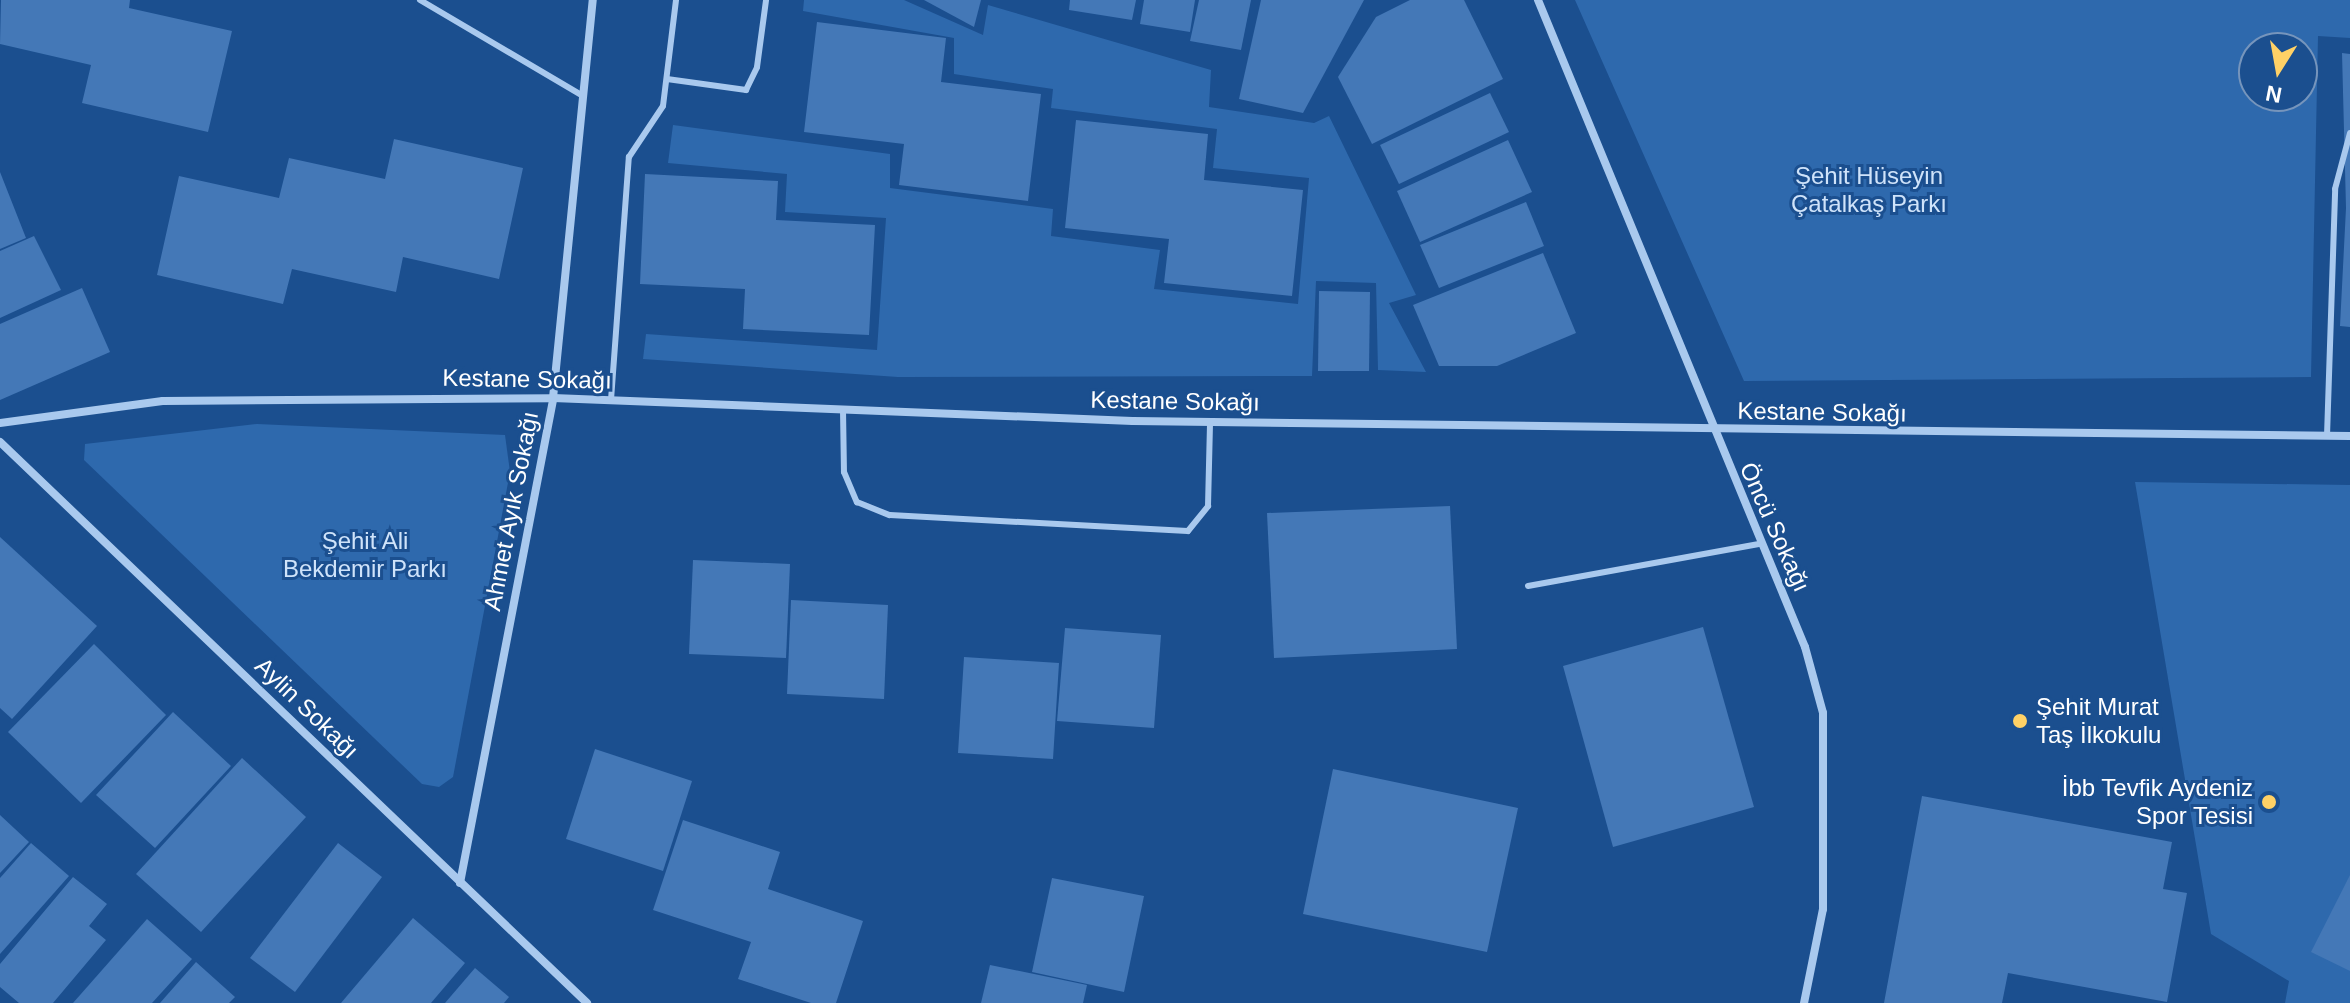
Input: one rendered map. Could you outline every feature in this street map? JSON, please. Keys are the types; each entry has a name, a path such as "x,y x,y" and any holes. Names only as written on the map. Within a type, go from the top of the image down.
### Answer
{"street":[{"name":"Ahmet Ayık Sokağı","path":"460,883 553,398 593,0"},
{"name":"Öncü Sokağı","path":"1538,0 1710,431 1805,647 1823,713 1823,909 1804,1003"},
{"name":"Kestane Sokağı","path":"0,423 163,401 553,398 1210,423 2350,436"},
{"name":"Aylin Sokağı","path":"0,442 587,1003"}],"lane":[{"path":"420,0 583,96"},
{"path":"611,400 629,157 663,106 676,0"},
{"path":"667,79 746,90 757,67 766,0"},
{"path":"2327,436 2335,189 2350,133"},
{"path":"843,410 844,472 857,502 890,515 1188,531 1208,506 1210,423"},
{"path":"1528,586 1760,544"}],"green space":[{"path":"804,0 904,0 983,35 988,5 1211,70 1209,107 1314,123 1329,116 1416,295 1389,303 1426,372 1378,370 1376,283 1316,281 1312,376 898,377 643,359 646,334 877,350 886,218 785,212 787,174 668,163 673,125 890,154 890,188 1053,209 1051,236 1160,250 1154,289 1298,304 1309,178 1213,168 1217,129 1051,108 1053,89 954,74 954,38 803,11"},
{"name":"Şehit Hüseyin Çatalkaş Parkı","path":"1575,0 2350,0 2350,38 2318,36 2318,32 2238,32 2238,112 2316,112 2311,377 1744,381"},
{"name":"Şehit Ali Bekdemir Parkı","path":"257,424 505,435 510,472 453,777 439,787 422,784 84,460 85,444"},
{"name":"İbb Tevfik Aydeniz Spor Tesisi","path":"2135,482 2350,485 2350,1003 2285,1003 2289,981 2211,934"}],"building":[{"path":"1,0 130,0 129,8 232,31 208,132 82,103 91,65 0,44"},
{"path":"924,0 981,0 974,27"},
{"path":"1070,0 1136,0 1132,20 1069,10"},
{"path":"1144,0 1195,0 1190,32 1140,24"},
{"path":"1199,0 1251,0 1241,50 1190,41"},
{"path":"1261,0 1364,0 1303,113 1239,99"},
{"path":"1410,0 1464,0 1503,79 1372,144 1338,77 1376,17"},
{"path":"817,22 946,38 941,82 1041,94 1028,201 899,185 904,144 804,132"},
{"path":"2342,53 2350,54 2350,327 2340,326 2346,208"},
{"path":"1490,93 1509,132 1399,184 1380,145"},
{"path":"1076,120 1208,134 1204,180 1303,190 1292,296 1164,283 1169,239 1065,228"},
{"path":"394,139 523,168 499,279 403,257 396,292 292,269 283,304 157,275 179,176 279,198 289,158 385,179"},
{"path":"1508,140 1532,192 1420,242 1397,191"},
{"path":"0,172 26,238 0,249"},
{"path":"645,174 778,181 776,220 875,225 869,335 743,329 745,289 640,284"},
{"path":"1526,202 1544,246 1439,288 1420,245"},
{"path":"34,236 61,290 0,318 0,251"},
{"path":"1543,253 1576,333 1497,366 1439,366 1413,305"},
{"path":"82,288 110,352 0,400 0,324"},
{"path":"1319,291 1370,292 1369,371 1318,371"},
{"path":"1450,506 1457,649 1274,658 1267,513"},
{"path":"0,537 97,626 12,719 0,708"},
{"path":"693,560 790,564 786,658 689,654"},
{"path":"791,600 888,605 884,699 787,694"},
{"path":"1703,627 1754,807 1613,847 1563,666"},
{"path":"1065,628 1161,635 1154,728 1057,721"},
{"path":"94,644 166,715 81,803 8,732"},
{"path":"964,657 1059,663 1053,759 958,753"},
{"path":"173,712 231,766 155,848 96,795"},
{"path":"595,749 692,781 663,871 566,839"},
{"path":"242,758 306,817 201,932 136,874"},
{"path":"1333,769 1518,808 1487,952 1303,914"},
{"path":"1922,796 2172,842 2163,889 2187,893 2167,1002 2008,973 2002,1003 1884,1003"},
{"path":"0,815 29,842 0,873"},
{"path":"683,820 780,852 768,889 863,921 836,1003 811,1003 738,979 751,942 653,910"},
{"path":"31,843 69,876 0,954 0,878"},
{"path":"338,843 382,877 295,992 250,958"},
{"path":"2350,875 2350,971 2311,952"},
{"path":"73,877 107,904 89,926 106,940 53,1003 19,1003 0,987 0,964"},
{"path":"1052,878 1144,896 1124,992 1032,972"},
{"path":"413,918 465,963 431,1003 341,1003"},
{"path":"147,919 192,959 152,1003 73,1003"},
{"path":"196,962 235,997 229,1003 160,1003"},
{"path":"990,965 1087,985 1083,1003 981,1003"},
{"path":"475,968 509,997 504,1003 445,1003"}],"place":[{"name":"Şehit Murat Taş İlkokulu","path":"2020,721"},
{"name":"İbb Tevfik Aydeniz Spor Tesisi","path":"2269,802"}]}
